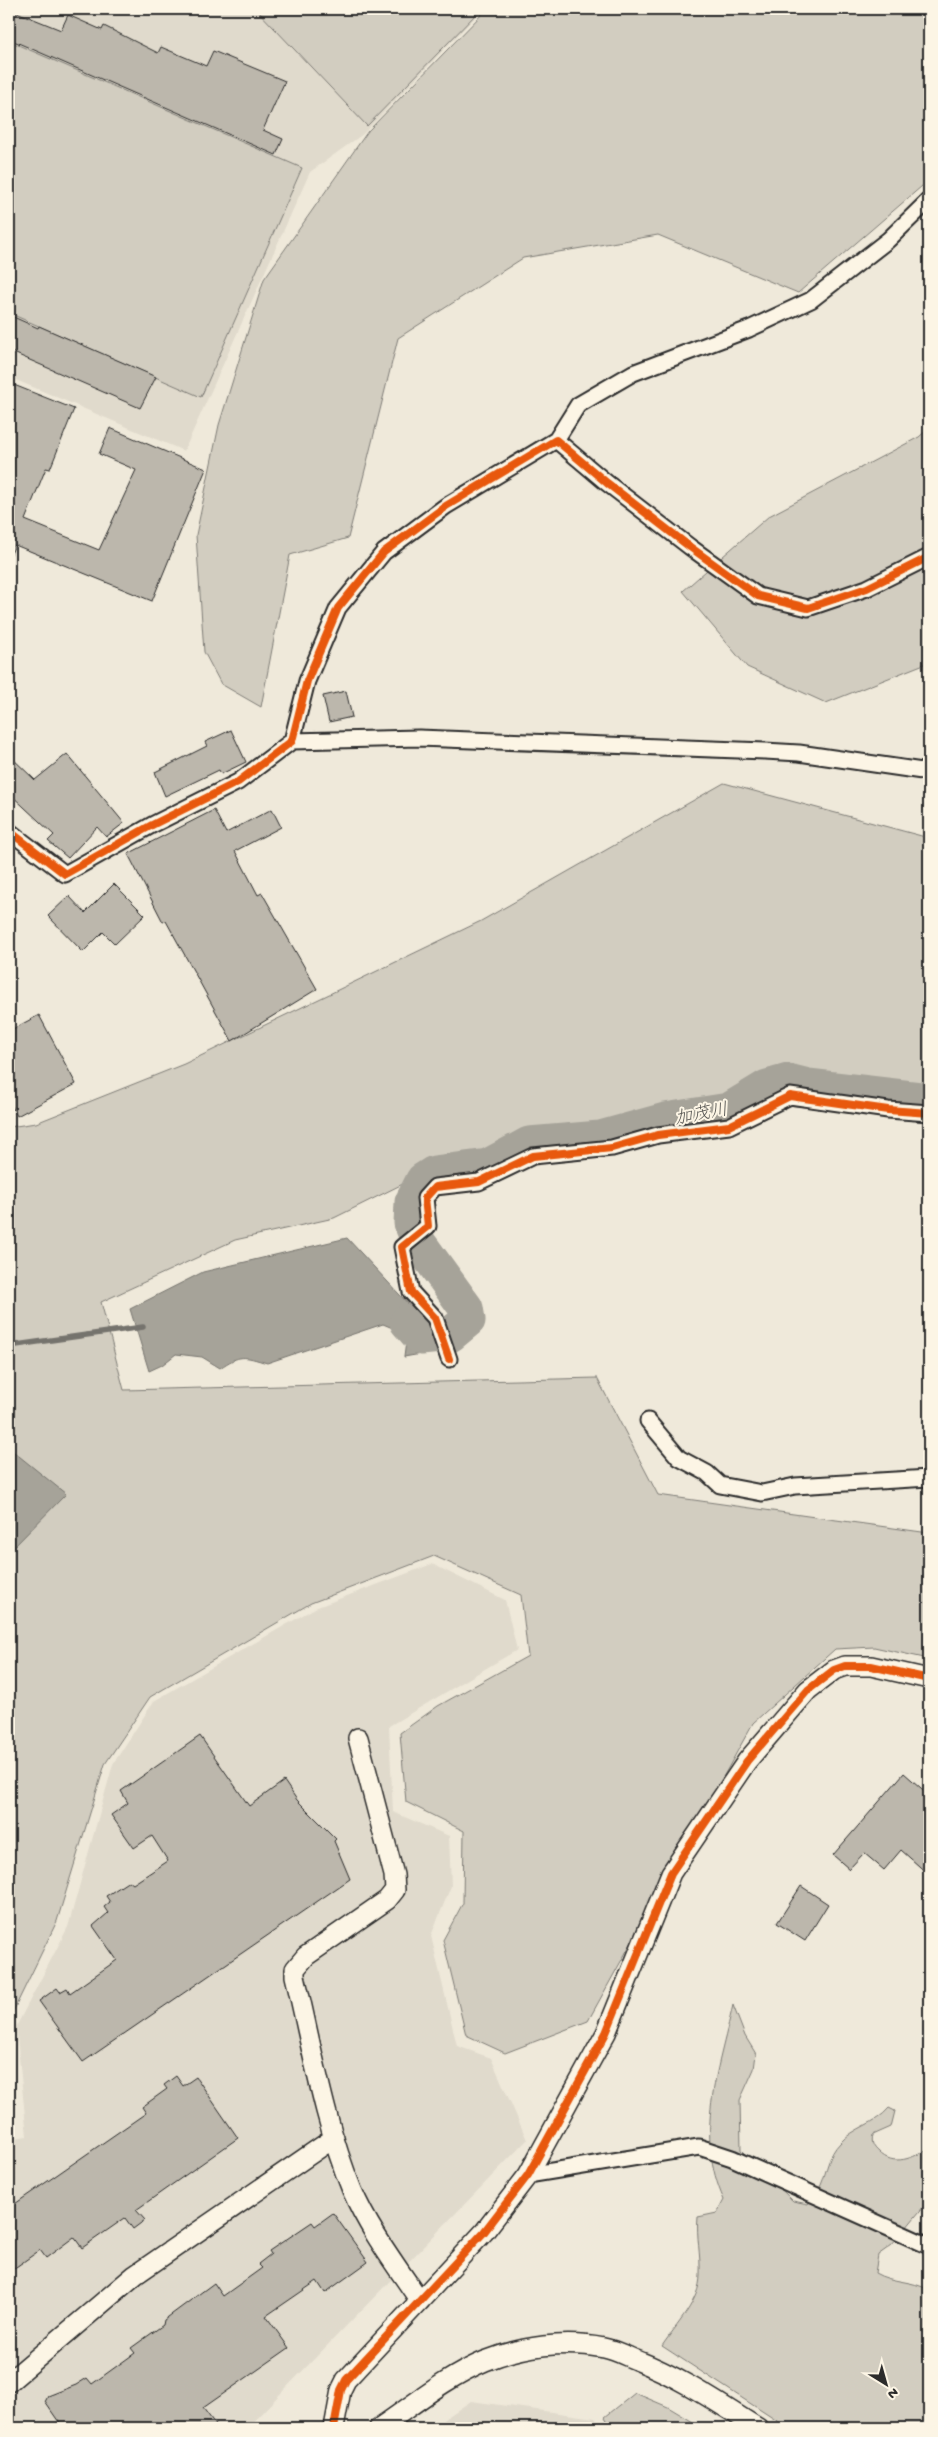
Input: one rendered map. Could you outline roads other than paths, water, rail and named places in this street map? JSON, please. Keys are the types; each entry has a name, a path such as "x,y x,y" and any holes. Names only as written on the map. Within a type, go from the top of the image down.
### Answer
{"street":[{"path":"292,741 307,681 338,608 384,552 446,506 556,440 578,405 633,373 749,329 811,300 888,240 929,200"},
{"path":"556,440 690,548 758,596 808,608 867,588 929,557"},
{"path":"9,832 65,874 152,825 238,782 292,741 418,738 755,750 799,753 929,772"},
{"path":"449,1359 435,1318 411,1292 402,1247 428,1226 425,1198 435,1187 479,1182 532,1156 612,1148 658,1135 729,1126 790,1096 888,1110 929,1113"},
{"path":"648,1421 680,1458 707,1473 720,1485 762,1493 795,1486 929,1478"},
{"path":"334,2428 341,2390 346,2380 484,2232 528,2175 606,2033 671,1873 747,1761 808,1690 834,1670 845,1666 871,1666 929,1678"},
{"path":"358,1738 394,1875 395,1890 387,1900 306,1956 295,1969 295,1976 334,2138 352,2190 362,2211 420,2301"},
{"path":"9,2382 135,2275 334,2138"},
{"path":"528,2175 699,2147 732,2158 929,2246"},
{"path":"379,2428 460,2374 484,2362 529,2348 574,2344 605,2348 655,2368 696,2389 758,2428"}],"waterway":[{"name":"加茂川","path":"407,1322 421,1338 450,1335 468,1320 466,1308 419,1243 411,1223 412,1202 423,1180 434,1173 488,1166 529,1144 600,1138 665,1120 729,1110 767,1087 788,1081 808,1086 929,1100"},
{"path":"9,1346 143,1327"}]}
